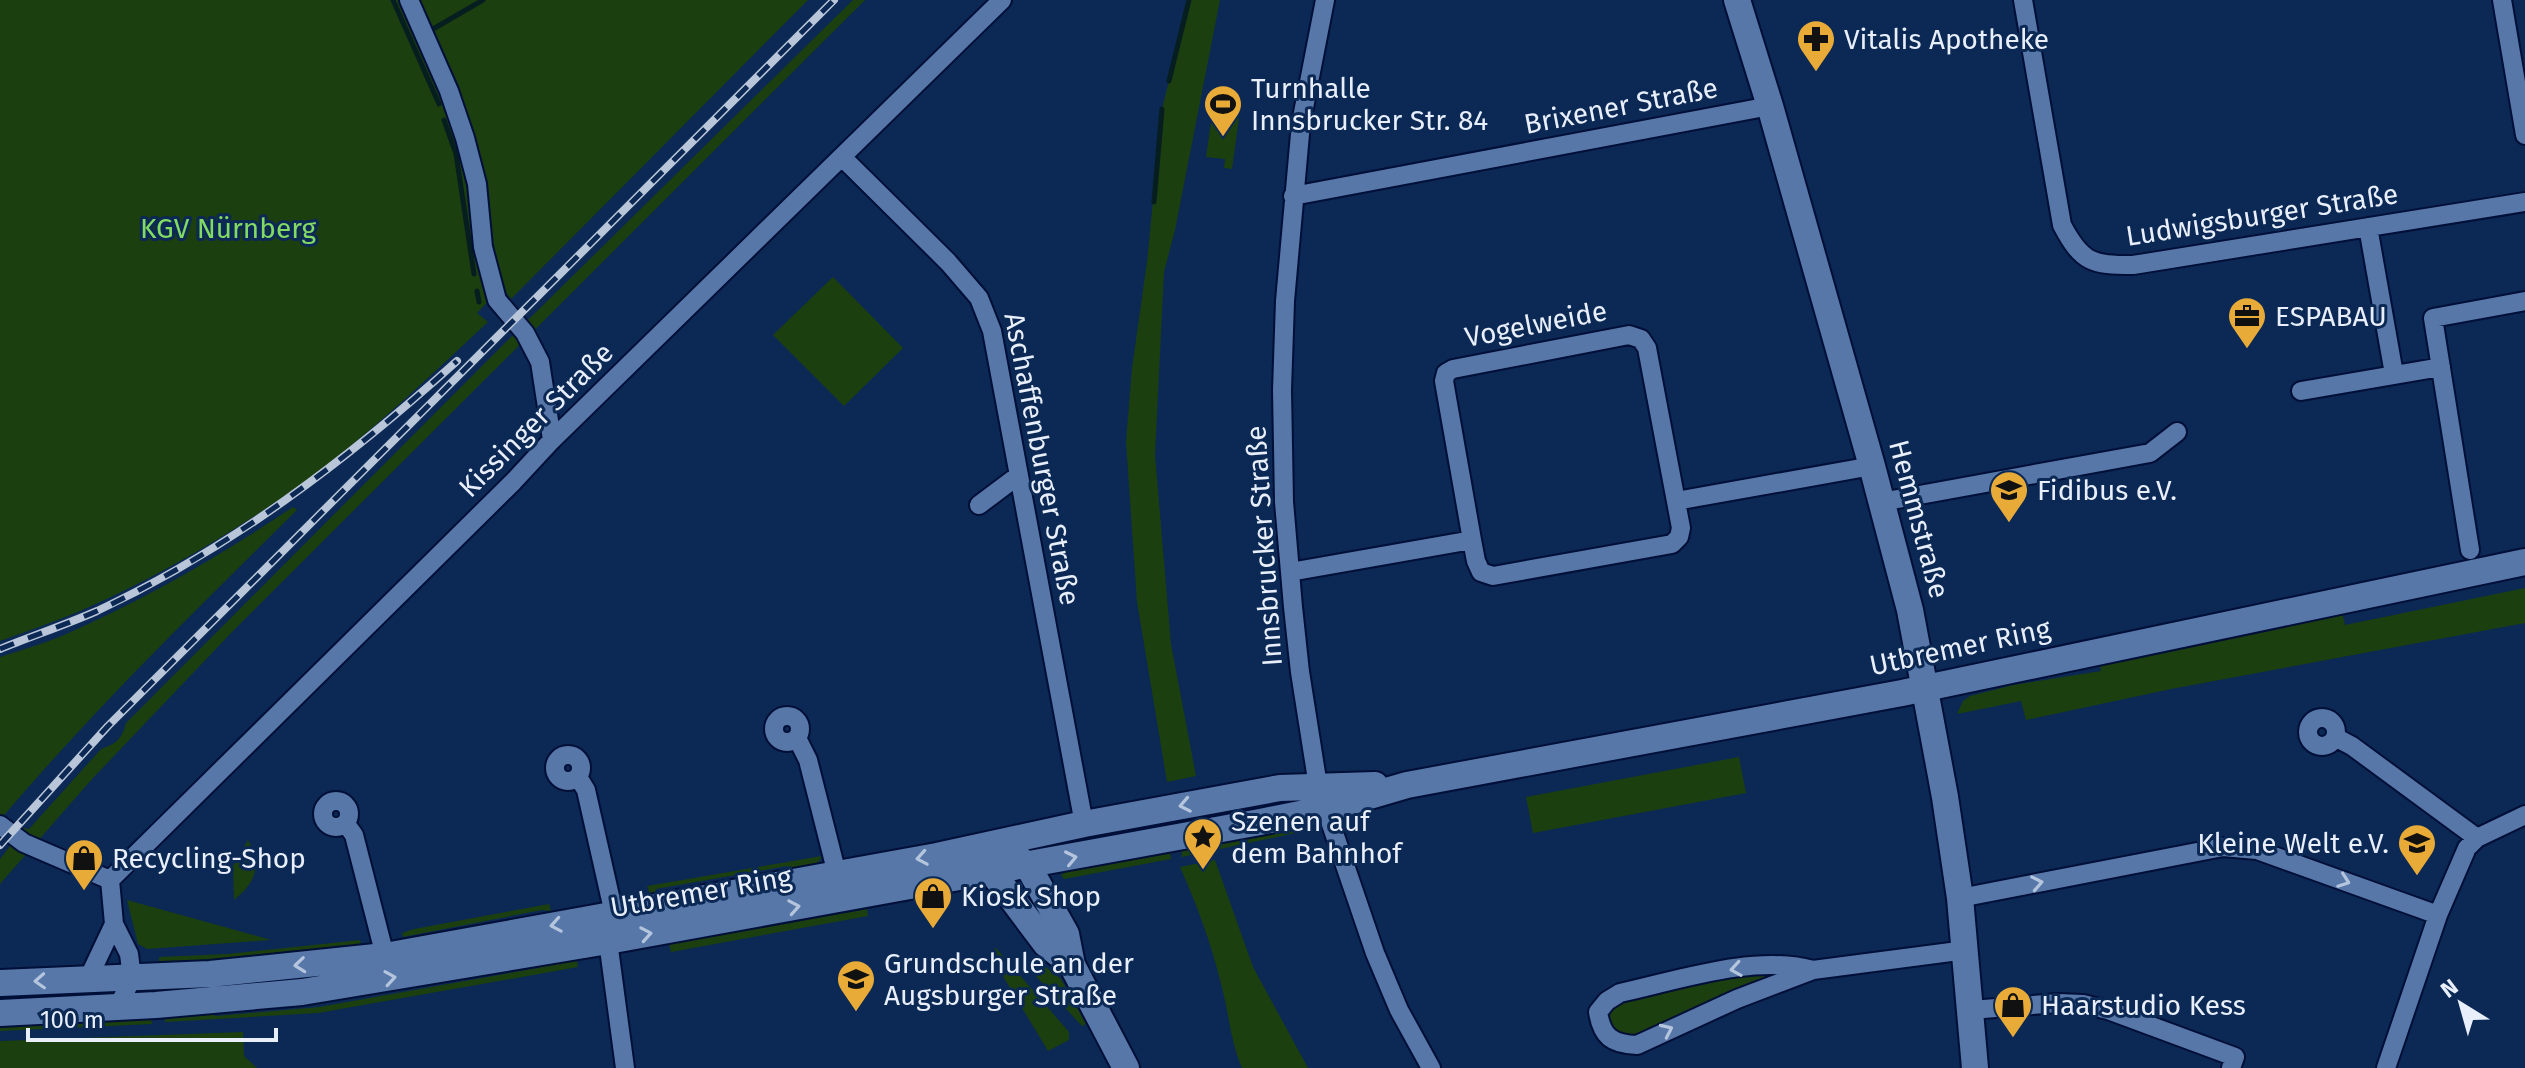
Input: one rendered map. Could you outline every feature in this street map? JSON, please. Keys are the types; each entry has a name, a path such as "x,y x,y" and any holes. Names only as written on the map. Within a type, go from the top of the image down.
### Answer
{"street":[{"path":"409,0 449,91 465,138 477,184 483,247 497,300 525,333 540,362 552,440"},
{"name":"Kissinger Straße","path":"110,880 552,440 1002,0"},
{"name":"Innsbrucker Straße","path":"1325,0 1301,123 1285,301 1282,390 1284,502 1290,572 1300,672 1322,797 1375,953 1399,1010 1431,1068"},
{"name":"Hemmstraße","path":"1737,0 1770,106 1910,610 1945,797 1960,898 1975,1068"},
{"name":"Ludwigsburger Straße","path":"2023,0 2062,225 2085,259 2106,265 2133,265 2525,202"},
{"path":"2502,0 2525,135"},
{"name":"Brixener Straße","path":"1293,196 1770,106"},
{"name":"Aschaffenburger Straße","path":"842,157 948,262 979,298 992,331 1084,824"},
{"path":"2368,227 2394,374"},
{"path":"2470,550 2433,318 2525,301"},
{"name":"Vogelweide","path":"1472,540 1444,381 1446,373 1453,369 1629,335 1641,339 1647,348 1676,501"},
{"path":"2301,391 2441,367"},
{"path":"1881,502 2150,453 2177,432"},
{"path":"1290,572 1472,540 1481,572 1493,576 1672,544 1679,537 1681,528 1676,501 1872,466"},
{"path":"979,505 1019,475"},
{"name":"Utbremer Ring","path":"0,1013 302,992 1028,866 1322,797 1407,785 1926,688 2525,562"},
{"path":"2335,737 2352,746 2477,838"},
{"path":"797,738 808,760 837,874"},
{"name":"Utbremer Ring","path":"578,777 586,790 614,914"},
{"name":"Utbremer Ring","path":"0,983 210,974 385,956 837,874 1280,788 1322,797"},
{"path":"2386,1068 2438,915 2467,848 2477,838 2525,815"},
{"path":"346,824 354,835 385,956"},
{"path":"0,825 24,843 110,880 114,924 129,954 132,978 118,1007"},
{"path":"1072,965 1046,944 992,872 999,842 1028,866 1066,934 1072,965 1126,1068"},
{"path":"1960,898 2223,847 2257,850 2438,915"},
{"path":"88,979 114,924"},
{"path":"608,941 625,1068"},
{"path":"1813,970 1773,964 1716,972 1620,993 1607,1001 1598,1012 1600,1026 1609,1038 1622,1044 1637,1045 1737,999 1813,970 1966,950"},
{"path":"1971,1010 2083,1004 2108,1010 2235,1057 2231,1068"}],"green space":[{"name":"KGV Nürnberg","path":"0,0 808,0 511,299 502,287 477,313 488,322 332,461 254,516 169,567 80,611 0,641"},
{"path":"853,0 865,0 233,631 93,778 0,884 0,859 24,828 29,829 101,749 118,740 126,723"},
{"path":"1189,0 1220,0 1164,272 1155,455 1171,644 1196,776 1167,782 1137,602 1126,442 1162,109"},
{"name":"Turnhalle Innsbrucker Str. 84","path":"1212,115 1239,118 1232,169 1224,168 1225,159 1206,157"},
{"path":"833,277 903,348 844,406 773,335"},
{"path":"293,507 297,510 108,700 0,820 0,657 56,638 123,607 210,560"},
{"path":"2525,588 2525,623 2171,689 2026,720 2021,701 1957,714 1963,701 1970,696 2013,685 2101,671 2099,661 2342,611 2345,625"},
{"path":"1739,757 1746,793 1533,833 1526,797"},
{"path":"1311,825 1315,829 1182,857 1181,849"},
{"path":"248,840 256,866 252,880 234,900 233,866"},
{"path":"1170,852 1171,859 1064,879 1061,875 1073,866 1093,861 1098,866"},
{"path":"822,856 803,869 789,871 787,866 656,889 655,895 650,894 647,886"},
{"path":"1215,860 1253,967 1308,1068 1242,1068 1213,954 1180,867"},
{"path":"127,900 271,940 147,949 138,944"},
{"path":"549,904 551,911 542,910 403,937 402,933 414,929"},
{"path":"867,909 868,916 671,952 669,944"},
{"path":"360,940 361,946 230,960 159,961 159,957 227,954"},
{"path":"996,948 1069,1032 1069,1040 1048,1051 989,953"},
{"path":"1026,957 1032,964 1037,960 1061,979 1086,1024 1082,1026 1021,960"},
{"path":"577,961 578,967 318,1013 165,1022 165,1014 211,1009 215,1016 319,1007 538,968 547,962"},
{"path":"1794,970 1632,1042 1608,1029 1607,1007 1618,1000 1714,977"},
{"path":"151,1016 152,1024 0,1031 0,1026"},
{"path":"243,1032 244,1056 257,1068 0,1068 0,1041"}],"waterway":[{"path":"393,0 439,104"},
{"path":"433,29 483,0"},
{"path":"1169,81 1189,0"},
{"path":"1154,202 1162,109"},
{"path":"444,120 456,154 474,274"},
{"path":"477,291 479,302"}],"railway":[{"path":"0,845 108,726 834,0"},
{"path":"0,649 97,611 241,530 330,467 457,361"}],"place":[{"name":"Vitalis Apotheke","path":"1816,73"},
{"name":"Turnhalle Innsbrucker Str. 84","path":"1223,138"},
{"name":"ESPABAU","path":"2247,350"},
{"name":"Fidibus e.V.","path":"2009,524"},
{"name":"Szenen auf dem Bahnhof","path":"1203,871"},
{"name":"Kleine Welt e.V.","path":"2417,877"},
{"name":"Recycling-Shop","path":"84,892"},
{"name":"Kiosk Shop","path":"933,930"},
{"name":"Grundschule an der Augsburger Straße","path":"856,1013"},
{"name":"Haarstudio Kess","path":"2013,1039"}]}
